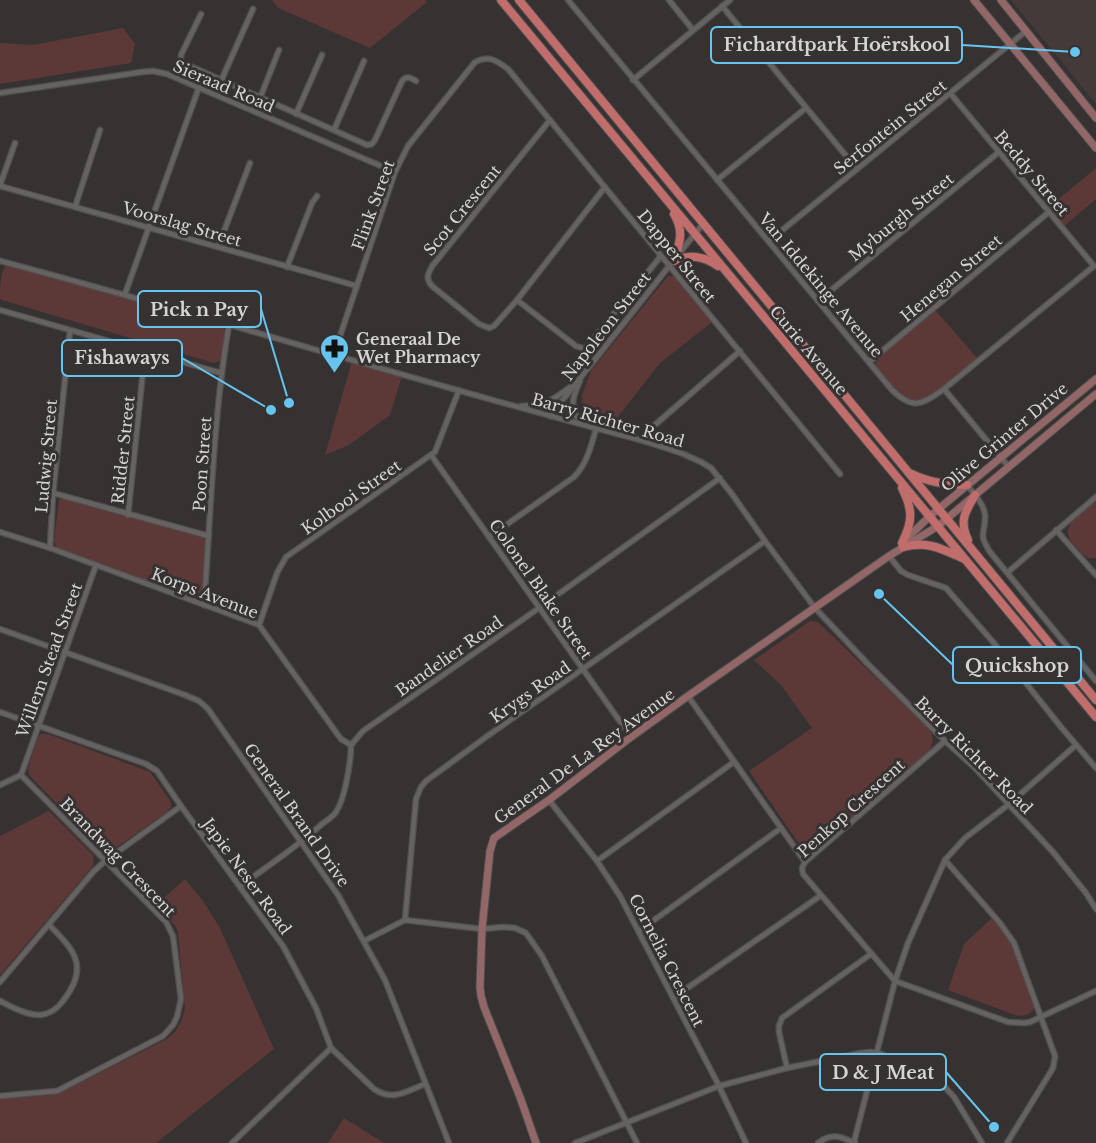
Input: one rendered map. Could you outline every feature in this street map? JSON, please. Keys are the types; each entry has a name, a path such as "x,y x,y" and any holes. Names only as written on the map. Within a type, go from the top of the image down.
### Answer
{"main road":[{"name":"Curie Avenue","path":"501,0 1096,717"},
{"name":"Curie Avenue","path":"519,0 1096,700"},
{"path":"657,187 680,228 680,239 673,262"},
{"path":"673,262 690,256 706,259 717,265 737,284"},
{"path":"908,472 936,483 967,485"},
{"path":"896,475 911,512 911,520 903,545 936,546 967,560"},
{"path":"974,552 963,524 964,514 975,495"}],"street":[{"name":"Van Iddekinge Avenue","path":"568,0 892,390 910,403 923,403 944,389 1095,267"},
{"path":"669,0 693,30"},
{"path":"633,80 730,0"},
{"path":"974,0 1096,148"},
{"path":"1001,0 1096,118"},
{"path":"722,6 857,169"},
{"path":"221,81 253,9"},
{"path":"201,14 183,50 180,59 184,65 367,145 372,144 375,140 402,81 409,77 416,81"},
{"name":"Serfontein Street","path":"769,241 1026,30"},
{"path":"260,98 279,50"},
{"path":"296,114 322,55"},
{"name":"Flink Street","path":"334,354 395,172 408,146 475,62 482,58 489,58"},
{"name":"Dapper Street","path":"489,58 508,69 661,256 673,262 740,351 840,474"},
{"path":"334,130 364,61"},
{"name":"Sieraad Road","path":"0,93 153,71 167,74 395,172"},
{"path":"125,294 204,73"},
{"name":"Beddy Street","path":"950,93 1095,267"},
{"path":"717,180 806,108"},
{"name":"Scot Crescent","path":"550,120 433,265 427,277 432,286 479,324 489,328 494,326 605,187"},
{"path":"75,207 100,130"},
{"path":"0,185 15,143"},
{"name":"Myburgh Street","path":"818,301 999,152"},
{"path":"218,247 250,163"},
{"name":"Voorslag Street","path":"0,185 357,286"},
{"path":"287,267 312,203 317,196"},
{"name":"Henegan Street","path":"869,362 1049,212"},
{"name":"Napoleon Street","path":"550,416 703,224"},
{"name":"Napoleon Street","path":"517,300 576,346 585,350 661,256"},
{"name":"Barry Richter Road","path":"0,261 125,294 644,441 695,458 711,468 720,478 815,608 867,663 975,768 1053,852 1096,909"},
{"path":"0,310 221,373"},
{"name":"Poon Street","path":"204,605 221,373 229,325"},
{"name":"Ludwig Street","path":"50,548 53,493 70,331"},
{"path":"644,441 649,430 740,351"},
{"name":"Ridder Street","path":"128,515 145,352"},
{"path":"583,425 575,416 573,405 578,384 586,371"},
{"name":"Olive Grinter Drive","path":"930,516 1096,379"},
{"path":"519,407 544,404 558,397 578,381"},
{"path":"944,389 1008,466"},
{"name":"Kolbooi Street","path":"259,625 277,573 286,557 431,455 437,448 459,390"},
{"name":"Olive Grinter Drive","path":"938,526 1096,394"},
{"path":"489,537 578,473 596,429"},
{"name":"Colonel Blake Street","path":"431,455 631,737"},
{"name":"Bandelier Road","path":"351,745 363,731 378,720 720,478"},
{"path":"967,485 983,507 985,516 982,535 990,552 1096,681"},
{"path":"53,493 209,536"},
{"path":"1008,572 1096,497"},
{"name":"General De La Rey Avenue","path":"536,1143 480,996 482,929 492,843 506,829 549,800 631,737 890,556 930,516"},
{"name":"General De La Rey Avenue","path":"903,545 938,526"},
{"path":"1056,530 1096,575"},
{"name":"Korps Avenue","path":"0,532 50,548 259,625 338,735 351,745"},
{"name":"Krygs Road","path":"405,920 416,799 422,784 765,542"},
{"path":"890,556 901,571 946,588 1096,768"},
{"name":"Willem Stead Street","path":"21,775 96,565"},
{"name":"General Brand Drive","path":"0,629 199,701 208,709 338,895 364,941 385,980 449,1143"},
{"path":"688,696 805,862"},
{"name":"Japie Neser Road","path":"0,712 153,767 158,771 283,946 316,1008 331,1048 374,1089 386,1095 399,1094 425,1084"},
{"name":"Penkop Crescent","path":"945,741 805,862 802,868 803,874 895,981 1008,1022 1024,1023 1096,991"},
{"path":"240,886 302,842 338,810 350,763 351,745"},
{"path":"818,1143 831,1136 855,1143 895,981 908,943 949,854 1076,745"},
{"path":"597,861 734,762"},
{"path":"0,785 21,775"},
{"name":"Brandwag Crescent","path":"0,1096 57,1090 163,1036 173,1026 181,999 174,942 166,922 21,775"},
{"name":"Cornelia Crescent","path":"549,800 597,861 620,896 719,1086 746,1143"},
{"path":"0,982 93,872 181,806"},
{"path":"639,931 781,828"},
{"path":"945,861 1010,936 1055,1056 1051,1072 1007,1143"},
{"path":"673,998 820,896"},
{"path":"364,941 405,920 482,929 515,928 524,932 542,956 637,1143"},
{"path":"0,1000 26,1013 48,1014 58,1007 69,993 77,977 76,958 72,949 49,925"},
{"path":"786,1068 778,1032 782,1018 871,954"},
{"path":"232,1143 331,1048"},
{"path":"575,1143 719,1086 786,1068 876,1052 945,1086 961,1107 982,1143"}],"shaded area":[{"path":"272,0 425,0 427,2 370,48 278,8"},
{"path":"1011,0 1096,0 1096,104"},
{"path":"123,28 135,44 131,63 0,84 0,43 33,45"},
{"path":"1096,168 1096,199 1063,227 1048,208"},
{"path":"12,261 221,324 225,331 222,360 214,363 2,300 0,288 2,276 5,267"},
{"path":"668,276 674,276 712,322 660,363 620,414 615,426 590,420 584,412 582,395 591,371"},
{"path":"936,311 977,358 930,397 912,400 898,393 876,367 876,362 880,356"},
{"path":"352,361 402,376 390,415 349,445 325,455"},
{"path":"64,498 203,537 206,542 200,596 192,597 57,548 54,541 59,500"},
{"path":"1096,502 1096,558 1091,558 1083,554 1071,541 1068,530 1073,520"},
{"path":"810,621 818,622 931,731 933,739 929,751 813,850 807,851 802,848 749,771 812,728 781,685 754,660"},
{"path":"41,734 48,734 150,772 171,802 171,807 111,851 102,850 29,775 28,768"},
{"path":"49,811 93,855 94,861 92,867 0,975 0,836"},
{"path":"185,879 203,901 220,928 274,1049 156,1143 0,1143 0,1099 51,1095 64,1091 167,1039 175,1032 185,1009 178,932 156,905"},
{"path":"992,918 1011,941 1019,959 1035,1004 1033,1010 1027,1015 1018,1016 948,990 964,944"},
{"path":"344,1118 384,1143 328,1143"}],"place":[{"name":"Fichardtpark Hoërskool","path":"1075,52"},
{"name":"Generaal De Wet Pharmacy","path":"335,374"},
{"name":"Pick n Pay","path":"289,403"},
{"name":"Fishaways","path":"271,410"},
{"name":"Quickshop","path":"879,594"},
{"name":"D & J Meat","path":"994,1127"}]}
